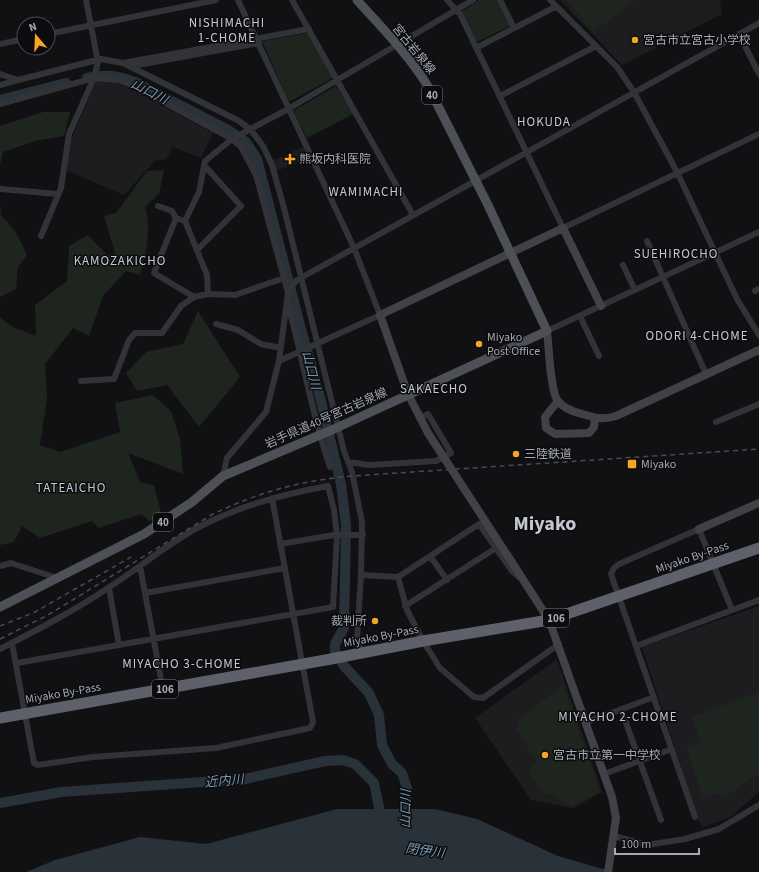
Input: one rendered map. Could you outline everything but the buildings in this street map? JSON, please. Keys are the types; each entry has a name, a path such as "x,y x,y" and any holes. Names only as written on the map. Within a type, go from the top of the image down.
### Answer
{"highway":[{"name":"Miyako By-Pass","path":"0,718 362,654 423,641 549,620 759,548"}],"main road":[{"name":"宮古岩泉線","path":"357,0 397,44 420,73 487,203 510,253"},
{"name":"40","path":"510,253 546,330"},
{"name":"岩手県道40号宮古岩泉線","path":"0,608 144,534 192,502 222,476 337,427 546,330"}],"street":[{"path":"41,236 57,194 61,188 69,134 94,78 98,61 86,0"},
{"path":"56,32 216,0"},
{"path":"238,0 354,248 408,394 420,418 428,433 526,582 549,620 587,722 612,797 616,818 608,872"},
{"path":"292,0 413,215"},
{"path":"447,0 456,10 476,48 601,306"},
{"path":"208,294 207,275 185,220 199,192 205,161 232,139 288,109 473,0"},
{"path":"500,0 514,28"},
{"path":"550,0 555,7 617,67 634,92 677,172 737,299 759,335"},
{"path":"476,48 555,7"},
{"path":"222,476 227,458 266,412 279,361 289,291 299,279 759,24"},
{"path":"132,66 309,29"},
{"path":"739,34 759,74"},
{"path":"0,44 16,41"},
{"path":"123,63 257,41"},
{"path":"500,96 596,46"},
{"path":"0,85 98,61 123,63 132,66 239,121 263,146 272,165 299,279 337,427 352,472 360,512 363,535 362,575 357,639 362,654"},
{"path":"0,74 18,80"},
{"path":"0,104 94,78 118,80 132,85 232,139 241,147 256,175 284,278 289,291"},
{"path":"279,361 380,315 759,134"},
{"path":"197,250 241,206 204,165"},
{"path":"1,189 57,194"},
{"path":"158,206 172,211 176,218 185,220"},
{"path":"176,218 154,273 194,297"},
{"path":"759,232 580,316 546,330 553,390 558,401 569,410 603,419 616,416 759,350"},
{"path":"647,241 706,374"},
{"path":"623,265 635,290"},
{"path":"81,381 114,379 129,340 135,333 162,333 181,306 194,297 208,294 235,295 284,278"},
{"path":"287,302 302,351 330,467"},
{"path":"580,316 599,356"},
{"path":"216,324 238,330 261,344 281,348"},
{"path":"558,401 545,417 544,421 546,428 555,434 589,433 594,427 595,418"},
{"path":"716,422 759,404"},
{"path":"348,462 369,465 436,461 451,453 428,414 420,418"},
{"path":"0,649 63,617 109,588 179,539 199,527 235,511 272,498 328,486 341,535 333,607 17,663"},
{"path":"12,643 17,663 24,713 34,763 38,765 93,757 185,751 239,744 310,728 313,722 301,664 272,498"},
{"path":"695,817 611,574 614,568 759,503"},
{"path":"362,575 398,577 479,524 512,571 526,582"},
{"path":"699,529 732,610"},
{"path":"280,544 341,535 363,535"},
{"path":"406,606 496,548"},
{"path":"430,556 447,580"},
{"path":"0,566 11,563 56,578"},
{"path":"140,566 163,690"},
{"path":"145,593 285,568"},
{"path":"398,577 406,606 423,641 440,668 474,697 483,698 559,644"},
{"path":"109,588 119,645"},
{"path":"636,646 759,600"},
{"path":"587,722 654,697"},
{"path":"621,709 661,820"},
{"path":"604,774 672,749"},
{"path":"614,836 647,845 685,839 719,829 759,804"}],"shaded area":[{"path":"479,0 497,0 510,26 477,42 461,12"},
{"name":"宮古市立宮古小学校","path":"560,0 720,0 722,14 622,65"},
{"path":"566,0 635,0 594,32"},
{"path":"309,33 333,78 289,102 262,41"},
{"path":"96,81 116,83 131,89 213,133 201,158 173,147 166,159 155,161 124,195 65,170 70,153 67,150"},
{"path":"336,86 353,114 307,138 293,111"},
{"path":"43,112 70,112 64,136 35,141 3,152 0,165 0,126"},
{"name":"熊坂内科医院","path":"303,147 308,157 277,171 272,161"},
{"path":"164,170 159,194 145,207 148,232 146,250 140,275 126,271 103,296 89,336 73,328 45,364 47,399 40,445 60,452 120,432 115,403 153,395 171,411 180,439 183,474 128,453 141,483 154,485 162,517 149,521 142,514 98,528 92,521 40,538 22,526 14,542 0,545 0,317 11,326 36,336 35,305 67,281 69,246 88,235 107,255 115,253 104,216 116,213 147,171"},
{"path":"0,203 1,215 16,232 27,255 18,267 16,289 0,297"},
{"path":"198,311 240,377 199,427 167,385 137,391 126,373 146,352 183,344"},
{"path":"759,606 759,792 729,818 703,827 699,822 642,647"},
{"name":"宮古市立第一中学校","path":"557,659 602,792 573,808 531,800 475,718"},
{"path":"563,685 600,792 571,806 559,800 556,795 543,793 528,770 537,762 516,729 519,719"},
{"path":"759,692 759,773 723,798 717,793 703,797 686,747 700,742 692,717"}],"water":[{"name":"閉伊川","path":"337,809 435,809 477,819 558,856 613,872 26,872 55,860 140,837 206,844"}],"waterway":[{"name":"山口川","path":"87,78 111,76 135,82 230,131 246,142 257,159 317,385 341,484 346,525 344,628 335,644 335,653 344,666 369,693 379,715 382,745 392,764 402,773 407,788 405,822"},
{"name":"山口川","path":"0,100 66,83"},
{"name":"近内川","path":"0,803 61,792 245,779 325,761 343,760 355,764 374,783 382,822"}],"railway":[{"path":"0,639 48,615 213,514 248,499 281,488 315,481 352,476 759,449"},
{"path":"0,626 35,612 131,557"}],"place":[{"name":"宮古市立宮古小学校","path":"635,40"},
{"name":"熊坂内科医院","path":"290,159"},
{"name":"Miyako Post Office","path":"479,344"},
{"name":"三陸鉄道","path":"516,454"},
{"name":"Miyako","path":"632,464"},
{"name":"裁判所","path":"375,621"},
{"name":"宮古市立第一中学校","path":"545,755"}],"district":[{"name":"NISHIMACHI 1-CHOME","path":"227,30"},
{"name":"HOKUDA","path":"544,121"},
{"name":"WAMIMACHI","path":"366,191"},
{"name":"SUEHIROCHO","path":"676,253"},
{"name":"KAMOZAKICHO","path":"120,260"},
{"name":"ODORI 4-CHOME","path":"697,335"},
{"name":"SAKAECHO","path":"434,388"},
{"name":"TATEAICHO","path":"71,487"},
{"name":"Miyako","path":"545,523"},
{"name":"MIYACHO 3-CHOME","path":"182,663"},
{"name":"MIYACHO 2-CHOME","path":"618,716"}]}
